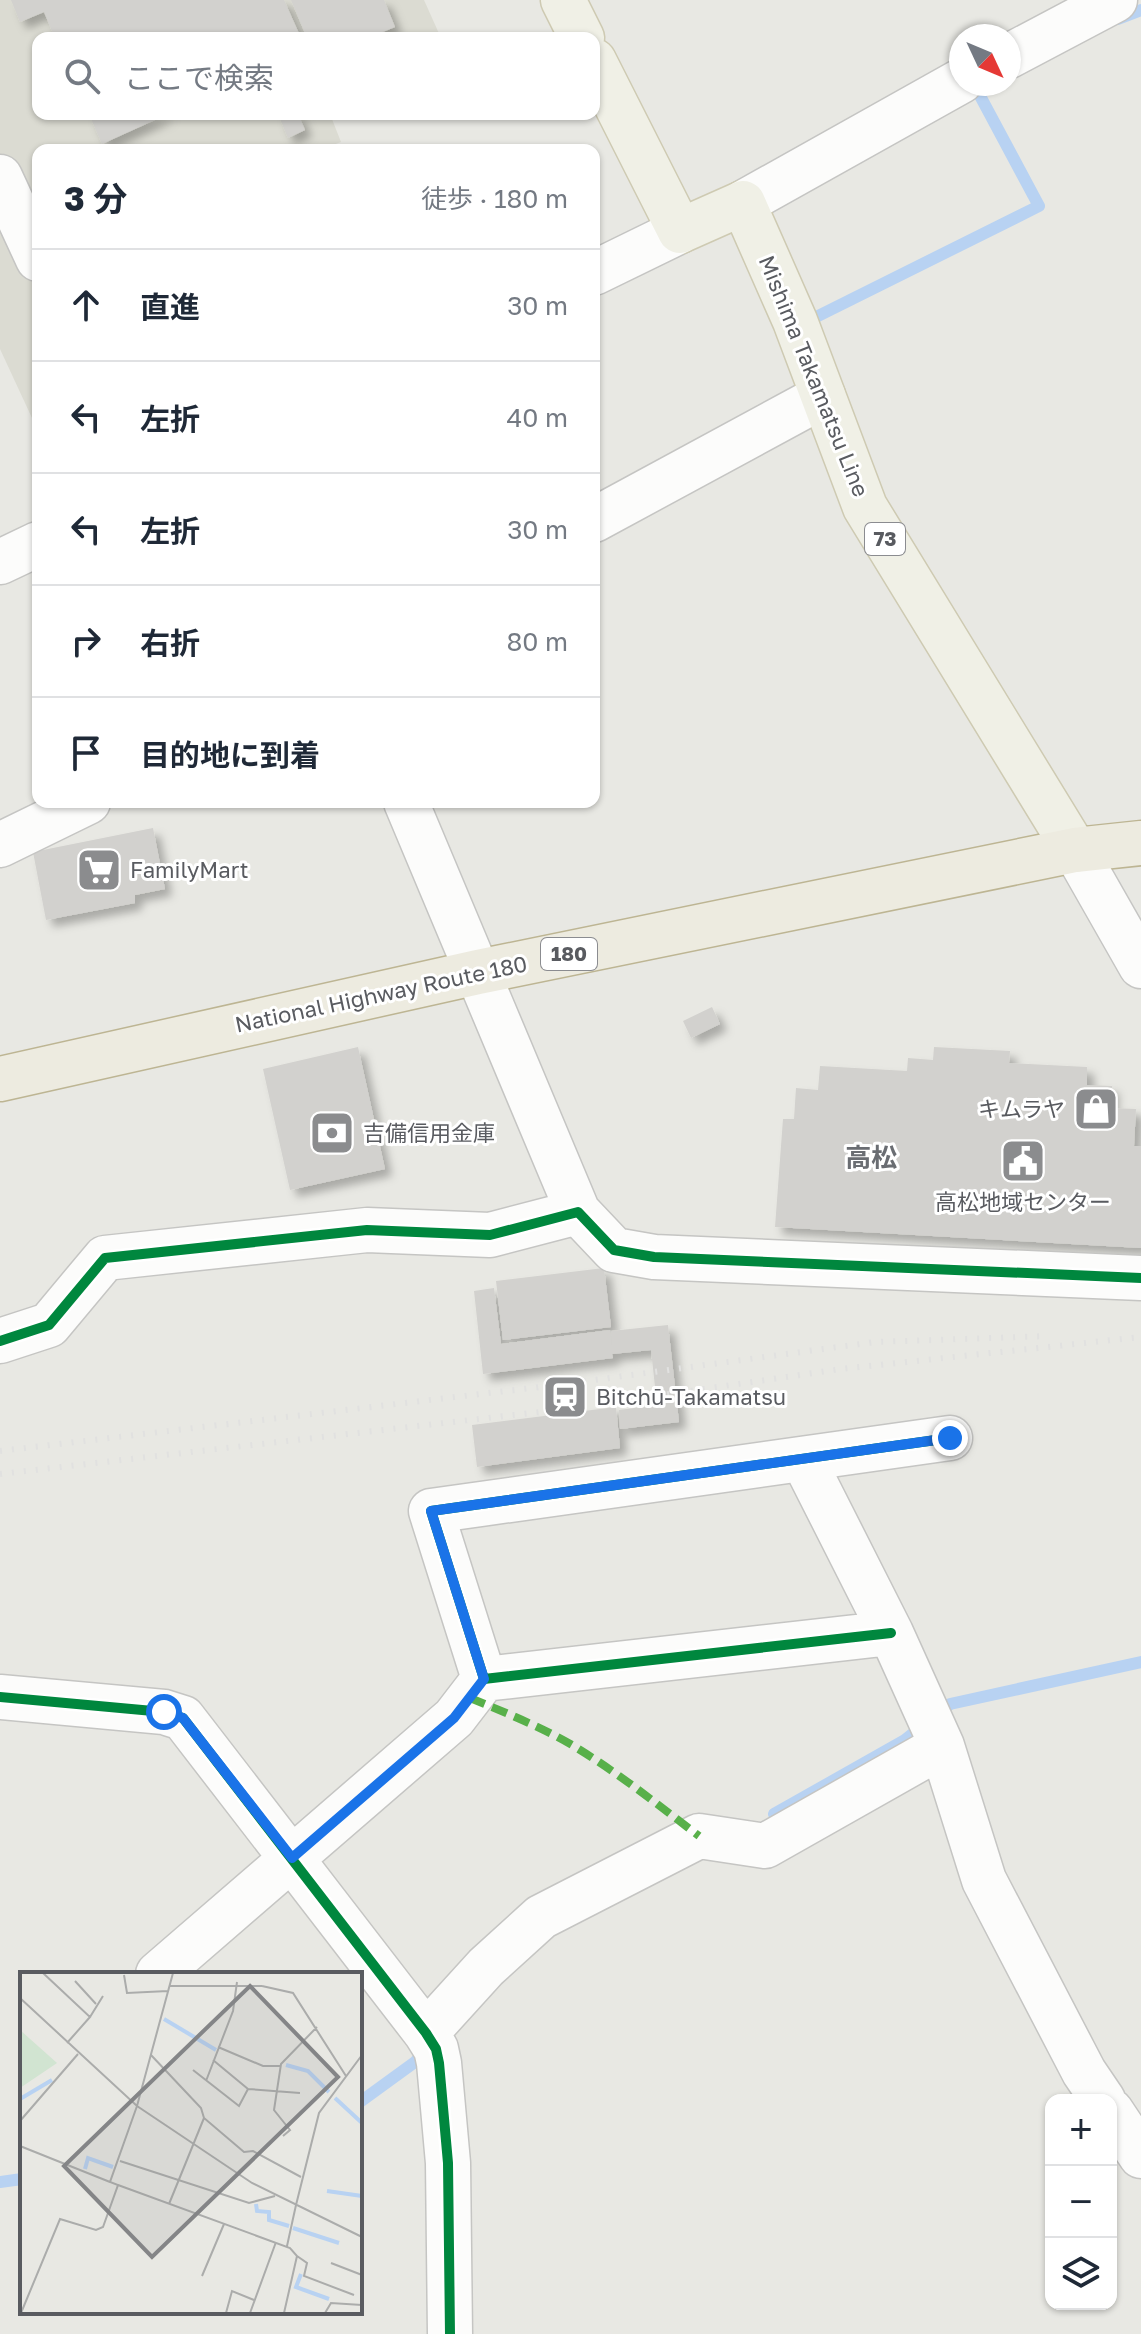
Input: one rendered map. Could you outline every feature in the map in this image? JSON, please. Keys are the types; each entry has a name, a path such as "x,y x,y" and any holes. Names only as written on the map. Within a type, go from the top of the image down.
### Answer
{"highway":[{"name":"National Highway Route 180","path":"0,1079 478,972 1075,850 1141,843"}],"main road":[{"path":"563,0 579,32"},
{"path":"600,73 680,231 743,203"},
{"name":"Mishima Takamatsu Line","path":"743,203 795,321 865,507 1075,850"}],"street":[{"path":"1021,50 1115,0"},
{"path":"743,203 949,88"},
{"path":"0,177 32,246"},
{"path":"600,270 680,231"},
{"path":"600,517 823,396"},
{"path":"0,562 32,547"},
{"path":"0,845 76,808"},
{"path":"409,808 578,1212 614,1250 654,1257 1141,1278"},
{"path":"1075,850 1141,966"},
{"path":"0,1341 49,1325 105,1258 367,1230 490,1235 578,1212"},
{"path":"484,1679 431,1511 950,1438"},
{"path":"803,1459 891,1633 934,1729 984,1880 1084,2072 1099,2094"},
{"path":"160,1972 454,1718 484,1679 891,1633"},
{"path":"0,1697 164,1712 183,1718 430,2039 448,2163 450,2334"},
{"path":"430,2039 486,1967 541,1917 699,1836 765,1846 934,1729"},
{"path":"1117,2120 1141,2156"}],"shaded area":[{"path":"0,0 424,0 438,32 32,32 32,120 332,120 341,142 32,144 32,418 0,349"}],"building":[{"path":"11,0 284,0 298,32 52,32 44,12 20,22"},
{"path":"291,0 384,0 395,27 383,32 304,32"},
{"path":"92,120 155,120 102,144"},
{"path":"280,120 301,120 305,130 288,138"},
{"name":"FamilyMart","path":"153,828 165,889 135,895 135,903 46,920 33,852"},
{"path":"712,1007 720,1024 691,1038 683,1021"},
{"path":"358,1047 385,1169 290,1190 263,1069"},
{"path":"934,1047 1010,1051 1009,1063 1087,1067 1087,1085 1112,1086 1111,1108 1136,1109 1134,1146 1141,1146 1141,1248 775,1227 783,1119 794,1119 796,1088 818,1090 820,1066 907,1071 908,1058 933,1060"},
{"path":"604,1268 611,1327 503,1340 496,1281"},
{"path":"494,1288 501,1344 610,1330 612,1345 611,1331 668,1325 679,1422 620,1429 619,1410 657,1405 651,1350 612,1354 613,1358 483,1374 474,1291"},
{"path":"616,1407 620,1448 477,1467 472,1425"}],"waterway":[{"path":"1118,19 1141,10"},
{"path":"810,320 1039,206 980,96"},
{"path":"774,1814 905,1740 950,1704 1141,1662"},
{"path":"362,2101 415,2062 427,2049"},
{"path":"0,2182 20,2179"}],"railway":[{"path":"0,1451 565,1384 875,1342 1049,1336"},
{"path":"0,1474 566,1409 841,1369 1141,1337"}],"marked path":[{"path":"470,1698 572,1745 621,1777 699,1836"}],"cycle path":[{"path":"0,1341 49,1325 105,1258 367,1230 490,1235 578,1212 614,1250 654,1257 1141,1278"},
{"path":"891,1633 484,1679 431,1511 950,1438"},
{"path":"0,1697 164,1712 183,1718 426,2033 436,2049 439,2063 448,2163 450,2334"}],"place":[{"name":"FamilyMart","path":"99,870"},
{"name":"キムラヤ","path":"1096,1109"},
{"name":"吉備信用金庫","path":"332,1133"},
{"name":"高松地域センター","path":"1023,1161"},
{"name":"Bitchū-Takamatsu","path":"565,1397"}],"district":[{"name":"高松","path":"871,1158"}],"route":[{"path":"164,1712 183,1718 292,1858 454,1718 484,1679 431,1511 950,1438"}]}
